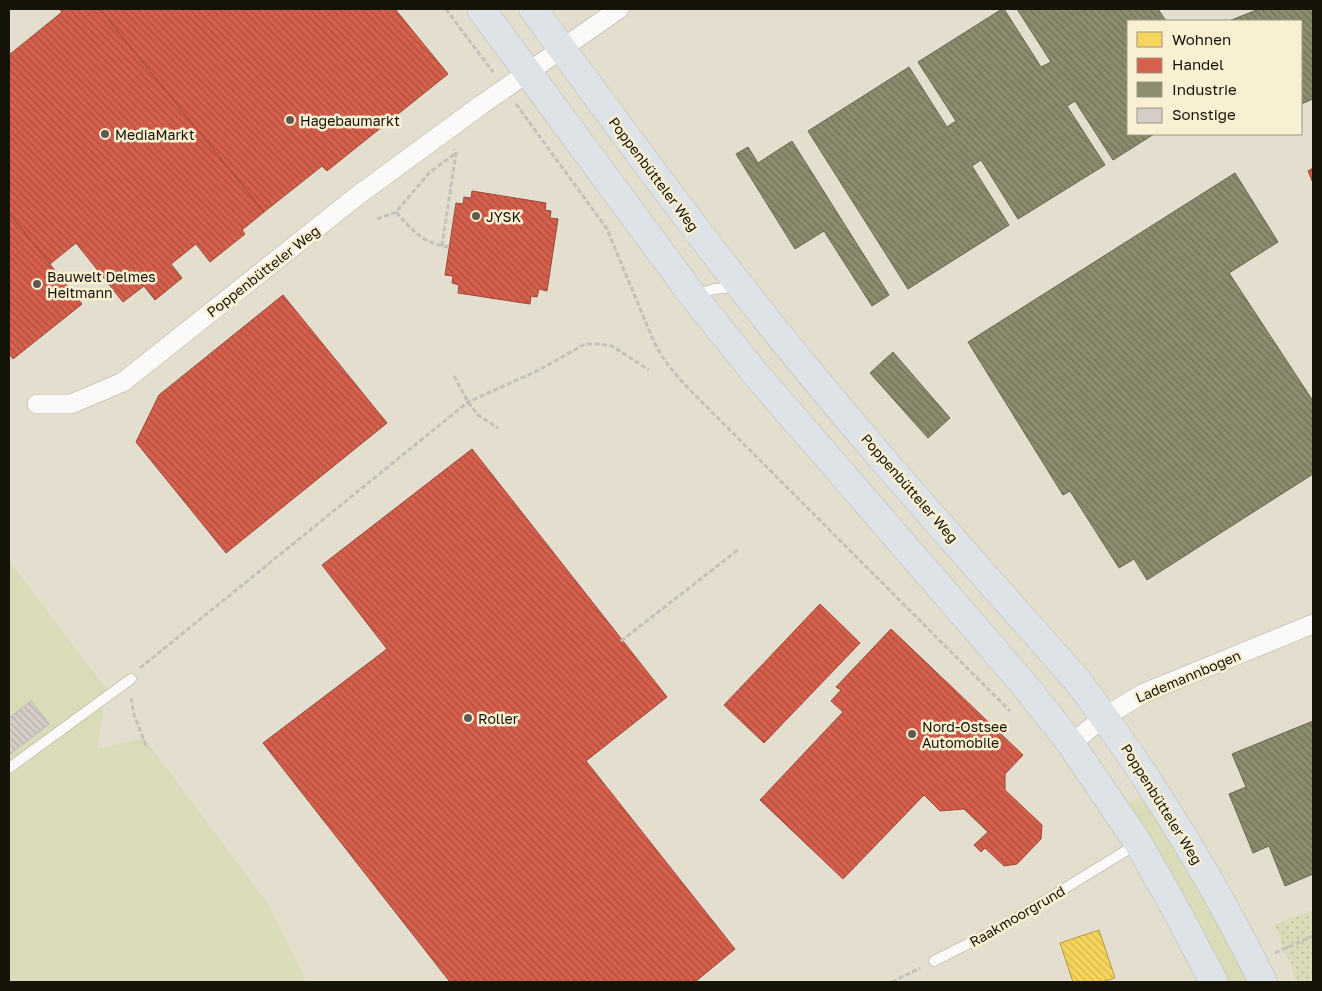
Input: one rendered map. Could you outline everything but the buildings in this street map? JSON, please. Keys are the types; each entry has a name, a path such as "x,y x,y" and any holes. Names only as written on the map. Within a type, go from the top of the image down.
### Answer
{"main road":[{"path":"481,9 693,296 760,379 1017,675 1071,744 1138,843 1214,982"},
{"name":"Poppenbütteler Weg","path":"533,9 600,102 740,287 812,375 1077,680 1122,741 1182,834 1259,972"}],"street":[{"path":"527,73 619,9"},
{"name":"Poppenbütteler Weg","path":"37,404 71,404 123,382 357,196 527,73"},
{"name":"Lademannbogen","path":"1071,744 1104,717 1144,693 1313,624"}],"lane":[{"path":"693,296 714,289 740,287"},
{"path":"9,768 132,679"},
{"name":"Raakmoorgrund","path":"934,961 1005,925 1138,843"}],"path":[{"path":"446,9 606,229 654,342 668,366 1012,713"},
{"path":"442,246 456,153 443,132"},
{"path":"377,219 396,212 430,172 456,153"},
{"path":"396,212 419,237 449,247"},
{"path":"147,748 134,715 132,679 143,664 468,402 537,371 584,344 612,346 649,370"},
{"path":"454,376 468,402 478,415 498,428"},
{"path":"622,641 739,549"},
{"path":"1259,972 1313,936"},
{"path":"892,982 934,961"}],"green space":[{"path":"9,561 114,699 104,705 97,749 144,738 268,904 307,982 9,982"},
{"path":"1142,796 1208,907 1248,982 1229,982 1198,920 1128,803"},
{"path":"1313,910 1313,982 1297,982 1275,925"}],"place":[{"name":"Hagebaumarkt","path":"290,120"},
{"name":"MediaMarkt","path":"105,134"},
{"name":"JYSK","path":"476,216"},
{"name":"Bauwelt Delmes Heitmann","path":"37,284"},
{"name":"Roller","path":"468,718"},
{"name":"Nord-Ostsee Automobile","path":"912,734"}]}
